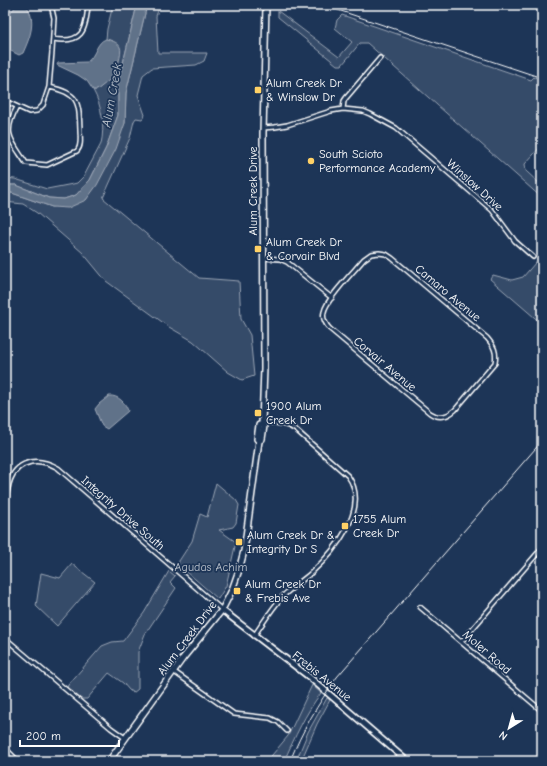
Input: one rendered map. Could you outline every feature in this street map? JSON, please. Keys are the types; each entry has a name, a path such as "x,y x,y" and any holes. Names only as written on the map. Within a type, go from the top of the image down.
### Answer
{"main road":[{"name":"Alum Creek Drive","path":"109,761 173,671 222,610 235,582 243,556 259,441 262,439 264,426 262,423 264,368 263,128 266,5"},
{"name":"Frebis Avenue","path":"222,610 308,676 408,761"}],"street":[{"path":"5,101 29,112 37,111 43,105 48,87 53,39 54,18 50,5"},
{"path":"53,39 68,41 72,40 79,34 85,27 88,5"},
{"path":"344,109 344,102 346,98 380,58"},
{"path":"5,79 7,80 5,84"},
{"path":"18,107 10,124 10,138 26,163 47,165 76,152 80,147 80,117 78,104 67,92 48,87"},
{"name":"Winslow Drive","path":"263,128 287,125 331,111 344,109 363,111 370,114 396,128 492,210 515,241 534,257"},
{"name":"Camaro Avenue","path":"332,298 364,259 371,254 386,254 487,338 494,346 496,355 495,363 455,410 448,415 440,417"},
{"path":"264,258 287,262 332,298"},
{"name":"Corvair Avenue","path":"332,298 324,311 324,318 330,329 430,413 440,417"},
{"path":"254,636 280,599 316,568 345,533 350,522 356,497 354,486 348,476 296,430 290,426 262,423"},
{"name":"Integrity Drive South","path":"5,512 8,486 11,477 17,469 25,464 35,461 43,462 58,468 222,610"},
{"path":"461,642 542,548"},
{"name":"Moler Road","path":"420,607 542,711"},
{"path":"5,638 111,728 125,738"},
{"path":"173,671 234,714 270,718 278,722 287,731"},
{"path":"538,707 542,702"},
{"path":"5,748 18,761"}],"green space":[{"path":"113,5 137,5 118,84 118,115 106,148 90,180 76,195 64,199 49,198 16,185 5,185 5,178 15,179 47,189 77,183 84,176 101,144 103,130 101,109 93,90 97,90 115,73 112,41 106,39"},
{"path":"147,5 160,5 156,16 158,53 207,53 204,61 196,65 152,68 143,75 138,95 145,115 142,119 136,118 134,121 130,138 103,198 199,278 239,281 241,319 250,335 254,376 242,380 228,372 193,341 169,327 106,281 83,253 37,213 23,204 5,202 5,193 12,193 52,207 86,200 125,123 126,93"},
{"path":"278,11 339,57 352,42 335,28 337,20 342,15 531,80 534,77 542,80 542,145 525,164 526,171 542,186 542,198 367,43 360,43 342,65 337,65 278,17"},
{"path":"542,255 542,324 490,279 493,275 512,280 523,277"},
{"name":"Agudas Achim","path":"216,483 236,500 239,505 236,523 233,527 219,530 236,542 226,586 218,599 187,572 180,571 177,568 179,561 192,541 200,514 207,517"},
{"path":"72,564 95,582 57,626 36,606 41,573 60,578"},
{"path":"169,571 175,576 170,582 176,588 145,634 138,652 138,689 133,693 123,683 109,673 87,699 81,699 67,688 68,685 102,646 112,642 123,641 144,613"},
{"path":"312,685 321,693 305,717 284,761 267,761 288,736"},
{"path":"327,698 330,700 317,724 301,761 296,761 308,732"}],"shaded area":[{"path":"17,5 26,5 32,23 26,47 23,53 19,55 5,48 5,19"},
{"path":"137,5 147,5 126,93 125,123 116,149 97,185 86,200 68,208 52,207 12,193 5,193 5,185 16,185 49,198 64,199 76,195 90,180 106,148 118,115 118,84"},
{"path":"106,39 119,45 121,50 120,58 114,75 97,90 93,90 87,81 78,75 57,65 58,63 87,62 100,43"},
{"path":"109,396 121,400 128,411 107,429 102,426 95,409"}],"railway":[{"path":"323,5 542,78"},
{"path":"290,761 311,718 337,677 542,441"}],"place":[{"name":"Alum Creek Dr & Winslow Dr","path":"258,90"},
{"name":"South Scioto Performance Academy","path":"311,161"},
{"name":"Alum Creek Dr & Corvair Blvd","path":"258,249"},
{"name":"1900 Alum Creek Dr","path":"258,413"},
{"name":"1755 Alum Creek Dr","path":"345,526"},
{"name":"Alum Creek Dr & Integrity Dr S","path":"239,542"},
{"name":"Alum Creek Dr & Frebis Ave","path":"237,591"}],"water label":[{"name":"Alum Creek","path":"111,95"}]}
